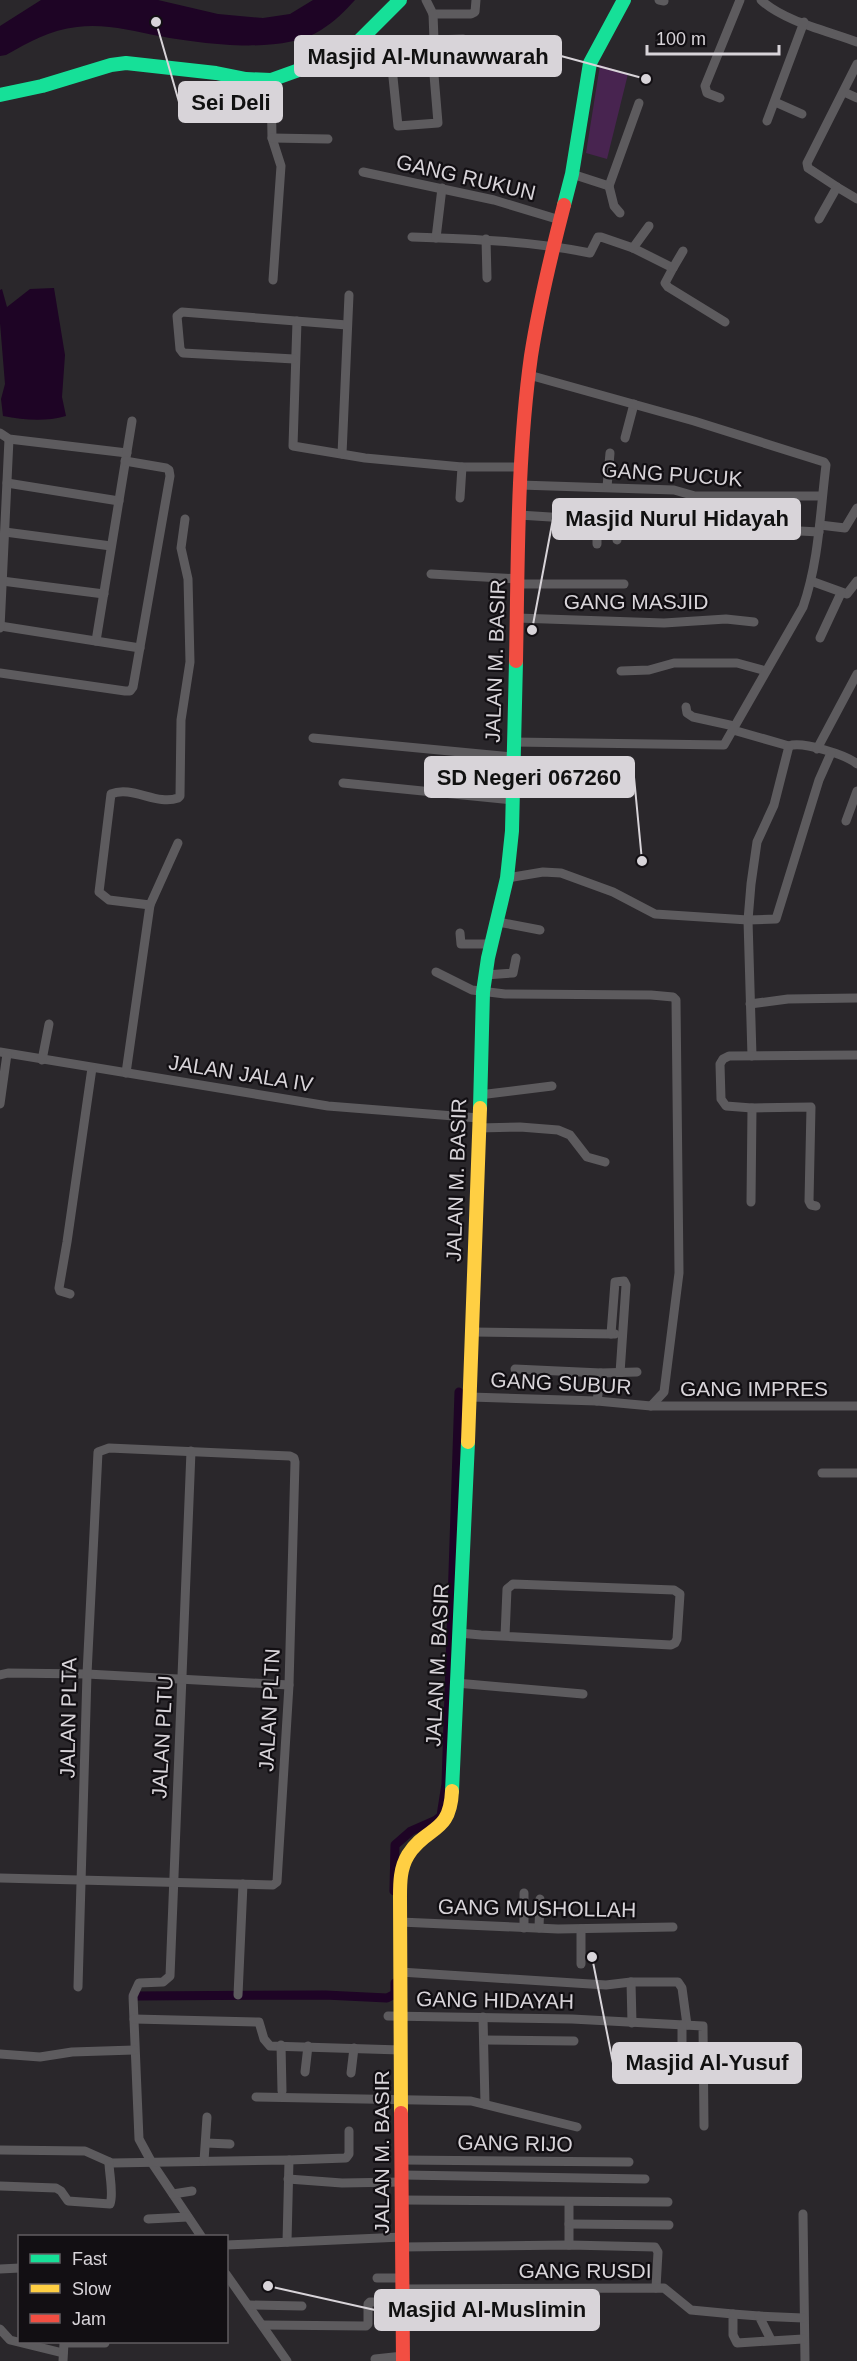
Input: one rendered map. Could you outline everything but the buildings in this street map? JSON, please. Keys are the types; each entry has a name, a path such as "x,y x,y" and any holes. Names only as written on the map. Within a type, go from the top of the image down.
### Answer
{"main road":[{"path":"0,94 42,86 111,65 126,63 216,73 246,79 271,80 324,62 354,46 400,0"},
{"name":"JALAN M. BASIR","path":"403,2359 401,2050 394,2016 400,1972 402,1876 406,1858 450,1813 473,1332 483,992 507,878 512,831 520,485 529,375 537,314 572,174 590,63 624,0"}],"street":[{"path":"426,0 433,14 432,51 438,123 398,126 391,58 432,51"},
{"path":"433,14 471,15 475,12 476,0"},
{"path":"720,98 707,93 705,86 740,0"},
{"path":"761,0 776,12 857,42"},
{"path":"767,121 804,22"},
{"path":"434,40 463,39"},
{"path":"857,64 807,163 808,168 857,199"},
{"path":"271,80 272,138 281,166 273,280"},
{"path":"844,92 857,98"},
{"path":"775,102 802,114"},
{"path":"620,213 614,206 609,186 639,103"},
{"path":"272,138 328,139"},
{"name":"GANG RUKUN","path":"363,172 494,200 560,220"},
{"path":"572,174 609,186"},
{"path":"819,219 837,187"},
{"path":"436,238 442,188"},
{"path":"633,248 649,226"},
{"path":"412,237 553,246 590,253 598,237 601,237 633,248 673,268"},
{"path":"486,240 487,278"},
{"path":"682,251 665,283 725,322"},
{"path":"342,454 349,295"},
{"path":"294,359 183,353 180,350 177,316 183,312 347,325"},
{"path":"297,321 293,446 342,454 462,467 521,467"},
{"path":"513,742 721,745 726,742 803,607 811,581 820,528 826,465 824,462 529,375"},
{"path":"625,438 634,405"},
{"path":"96,641 132,421"},
{"path":"0,433 9,439 126,457 169,470 140,648 133,687 130,691 0,673"},
{"path":"9,439 4,464 7,483 0,627 140,648"},
{"path":"607,487 610,453"},
{"path":"460,498 462,467"},
{"path":"7,483 119,501"},
{"name":"GANG PUCUK","path":"520,485 674,490 695,496 822,496"},
{"path":"722,527 845,528 857,508"},
{"path":"519,515 616,523 617,540"},
{"path":"150,905 110,900 99,892 111,794 122,792 169,801 180,796 181,720 190,662 188,579 182,548 185,519"},
{"path":"597,520 597,544"},
{"path":"4,532 111,546"},
{"path":"431,574 518,582 624,584"},
{"path":"811,581 847,594 857,580"},
{"path":"2,581 104,594"},
{"path":"820,638 841,593"},
{"name":"GANG MASJID","path":"517,618 664,623 726,619 754,622"},
{"path":"621,671 649,670 674,663 737,663 766,671"},
{"path":"817,749 857,674"},
{"path":"686,707 686,712 693,717 789,746 798,743 851,759 857,764"},
{"path":"313,738 513,757"},
{"path":"752,1056 748,920 757,842 774,805 789,746"},
{"path":"507,878 543,872 561,873 613,892 655,914 772,920 779,915 819,780 831,753"},
{"path":"344,783 512,800"},
{"path":"846,821 855,802 857,791"},
{"path":"126,1073 150,905 178,843"},
{"path":"498,922 540,930"},
{"path":"460,933 461,944 492,944"},
{"path":"485,975 513,973 516,958"},
{"path":"436,972 472,990 483,992 651,995 673,997 676,1000 679,1273 664,1392 651,1406"},
{"path":"750,1004 788,999 857,998"},
{"path":"42,1060 49,1023"},
{"path":"0,1104 4,1053"},
{"name":"JALAN JALA IV","path":"4,1053 328,1106 478,1123 549,1128 570,1135 587,1156 605,1162"},
{"path":"816,1206 811,1205 809,1201 811,1107 807,1105 729,1107 722,1102 720,1064 729,1056 857,1055"},
{"path":"70,1293 60,1291 59,1288 92,1068"},
{"path":"479,1095 552,1086"},
{"path":"751,1202 752,1108"},
{"path":"611,1334 614,1286 617,1281 624,1281 626,1285 620,1372"},
{"path":"473,1332 623,1335"},
{"path":"515,1369 601,1373 637,1372"},
{"path":"597,1401 601,1373"},
{"name":"GANG SUBUR","path":"470,1397 597,1401 651,1406"},
{"name":"GANG IMPRES","path":"651,1406 857,1406"},
{"name":"JALAN PLTN","path":"0,1878 273,1885 278,1880 289,1685 294,1458 191,1451 109,1448 99,1450"},
{"name":"JALAN PLTA","path":"78,1987 83,1880 87,1674 99,1450"},
{"name":"JALAN PLTU","path":"134,2019 133,1996 139,1983 163,1982 170,1976 191,1451"},
{"path":"822,1473 857,1473"},
{"path":"459,1634 673,1644 677,1639 680,1594 674,1590 511,1585 507,1589 505,1636"},
{"path":"0,1675 8,1672 87,1674 289,1685"},
{"path":"456,1683 583,1694"},
{"path":"238,1995 243,1884"},
{"path":"524,1893 524,1928"},
{"path":"539,1928 540,1899"},
{"name":"GANG MUSHOLLAH","path":"400,1922 524,1928 673,1928"},
{"path":"581,1929 581,1964"},
{"path":"400,1972 606,1985 631,1982 680,1983 685,2025 682,2067"},
{"path":"631,1982 632,2023"},
{"name":"GANG HIDAYAH","path":"394,2016 685,2025"},
{"path":"483,2017 485,2104"},
{"path":"200,2235 152,2163 142,2146 138,2133 134,2019 259,2022 268,2045 401,2050"},
{"path":"685,2025 704,2027 704,2126"},
{"path":"484,2040 574,2041"},
{"path":"281,2045 282,2091"},
{"path":"305,2072 308,2046"},
{"path":"351,2073 354,2048"},
{"path":"0,2054 40,2057 72,2052 134,2050"},
{"path":"256,2097 451,2100 485,2104 577,2127"},
{"path":"204,2161 207,2117"},
{"path":"0,2150 86,2151 110,2162 152,2163 346,2158 349,2154 349,2131"},
{"path":"206,2144 230,2144"},
{"path":"287,2242 289,2160"},
{"name":"GANG RIJO","path":"402,2160 629,2162"},
{"path":"0,2186 56,2187 61,2190 68,2201 110,2204 112,2192 109,2180 110,2162"},
{"path":"288,2180 342,2182 402,2178 645,2180"},
{"path":"173,2194 192,2191"},
{"path":"402,2200 668,2202"},
{"path":"569,2202 569,2245"},
{"path":"803,2214 805,2361"},
{"path":"148,2219 188,2217"},
{"path":"569,2223 669,2225"},
{"path":"228,2246 287,2242 402,2242 656,2248 658,2261 656,2288"},
{"path":"0,2269 18,2268"},
{"path":"228,2278 287,2361"},
{"path":"377,2278 403,2290"},
{"name":"GANG RUSDI","path":"403,2290 656,2288 669,2290 691,2310 803,2318"},
{"path":"263,2325 366,2326 370,2302 403,2290"},
{"path":"249,2305 302,2306"},
{"path":"733,2314 733,2335 737,2343 803,2339"},
{"path":"759,2316 771,2340"},
{"path":"0,2329 10,2340 18,2342"},
{"path":"26,2343 62,2350 105,2343"},
{"path":"375,2359 403,2359"}],"shaded area":[{"path":"41,0 158,0 218,14 263,18 290,14 313,0 355,0 321,30 305,38 286,43 219,44 118,28 87,26 49,34 0,56 0,26"},
{"path":"600,65 628,74 607,159 586,153"},
{"path":"54,288 65,355 62,397 66,416 34,420 3,416 1,399 5,384 0,290 2,289 7,307 30,289"}],"waterway":[{"path":"394,1891 395,1845 411,1831 441,1816 446,1784 459,1392"},
{"path":"133,1996 325,1995 387,1998 395,1994 395,1983"}],"traffic: fast":[{"path":"0,95 126,63 216,73 246,79 271,80 324,61 354,46 400,0"},
{"path":"564,205 572,174 590,63 624,0"},
{"path":"480,1108 483,992 488,958 507,878 512,831 516,661"},
{"path":"452,1791 468,1442"}],"traffic: slow":[{"path":"468,1442 480,1108"},
{"path":"401,2113 401,1876 405,1860 415,1845 442,1823 447,1815 452,1791"}],"traffic: jam":[{"path":"516,661 519,509 526,394 538,318 564,205"},
{"path":"401,2113 403,2361"}],"place":[{"name":"Sei Deli","path":"156,22"},
{"name":"Masjid Al-Munawwarah","path":"646,79"},
{"name":"Masjid Nurul Hidayah","path":"532,630"},
{"name":"SD Negeri 067260","path":"642,861"},
{"name":"Masjid Al-Yusuf","path":"592,1957"},
{"name":"Masjid Al-Muslimin","path":"268,2286"}]}
